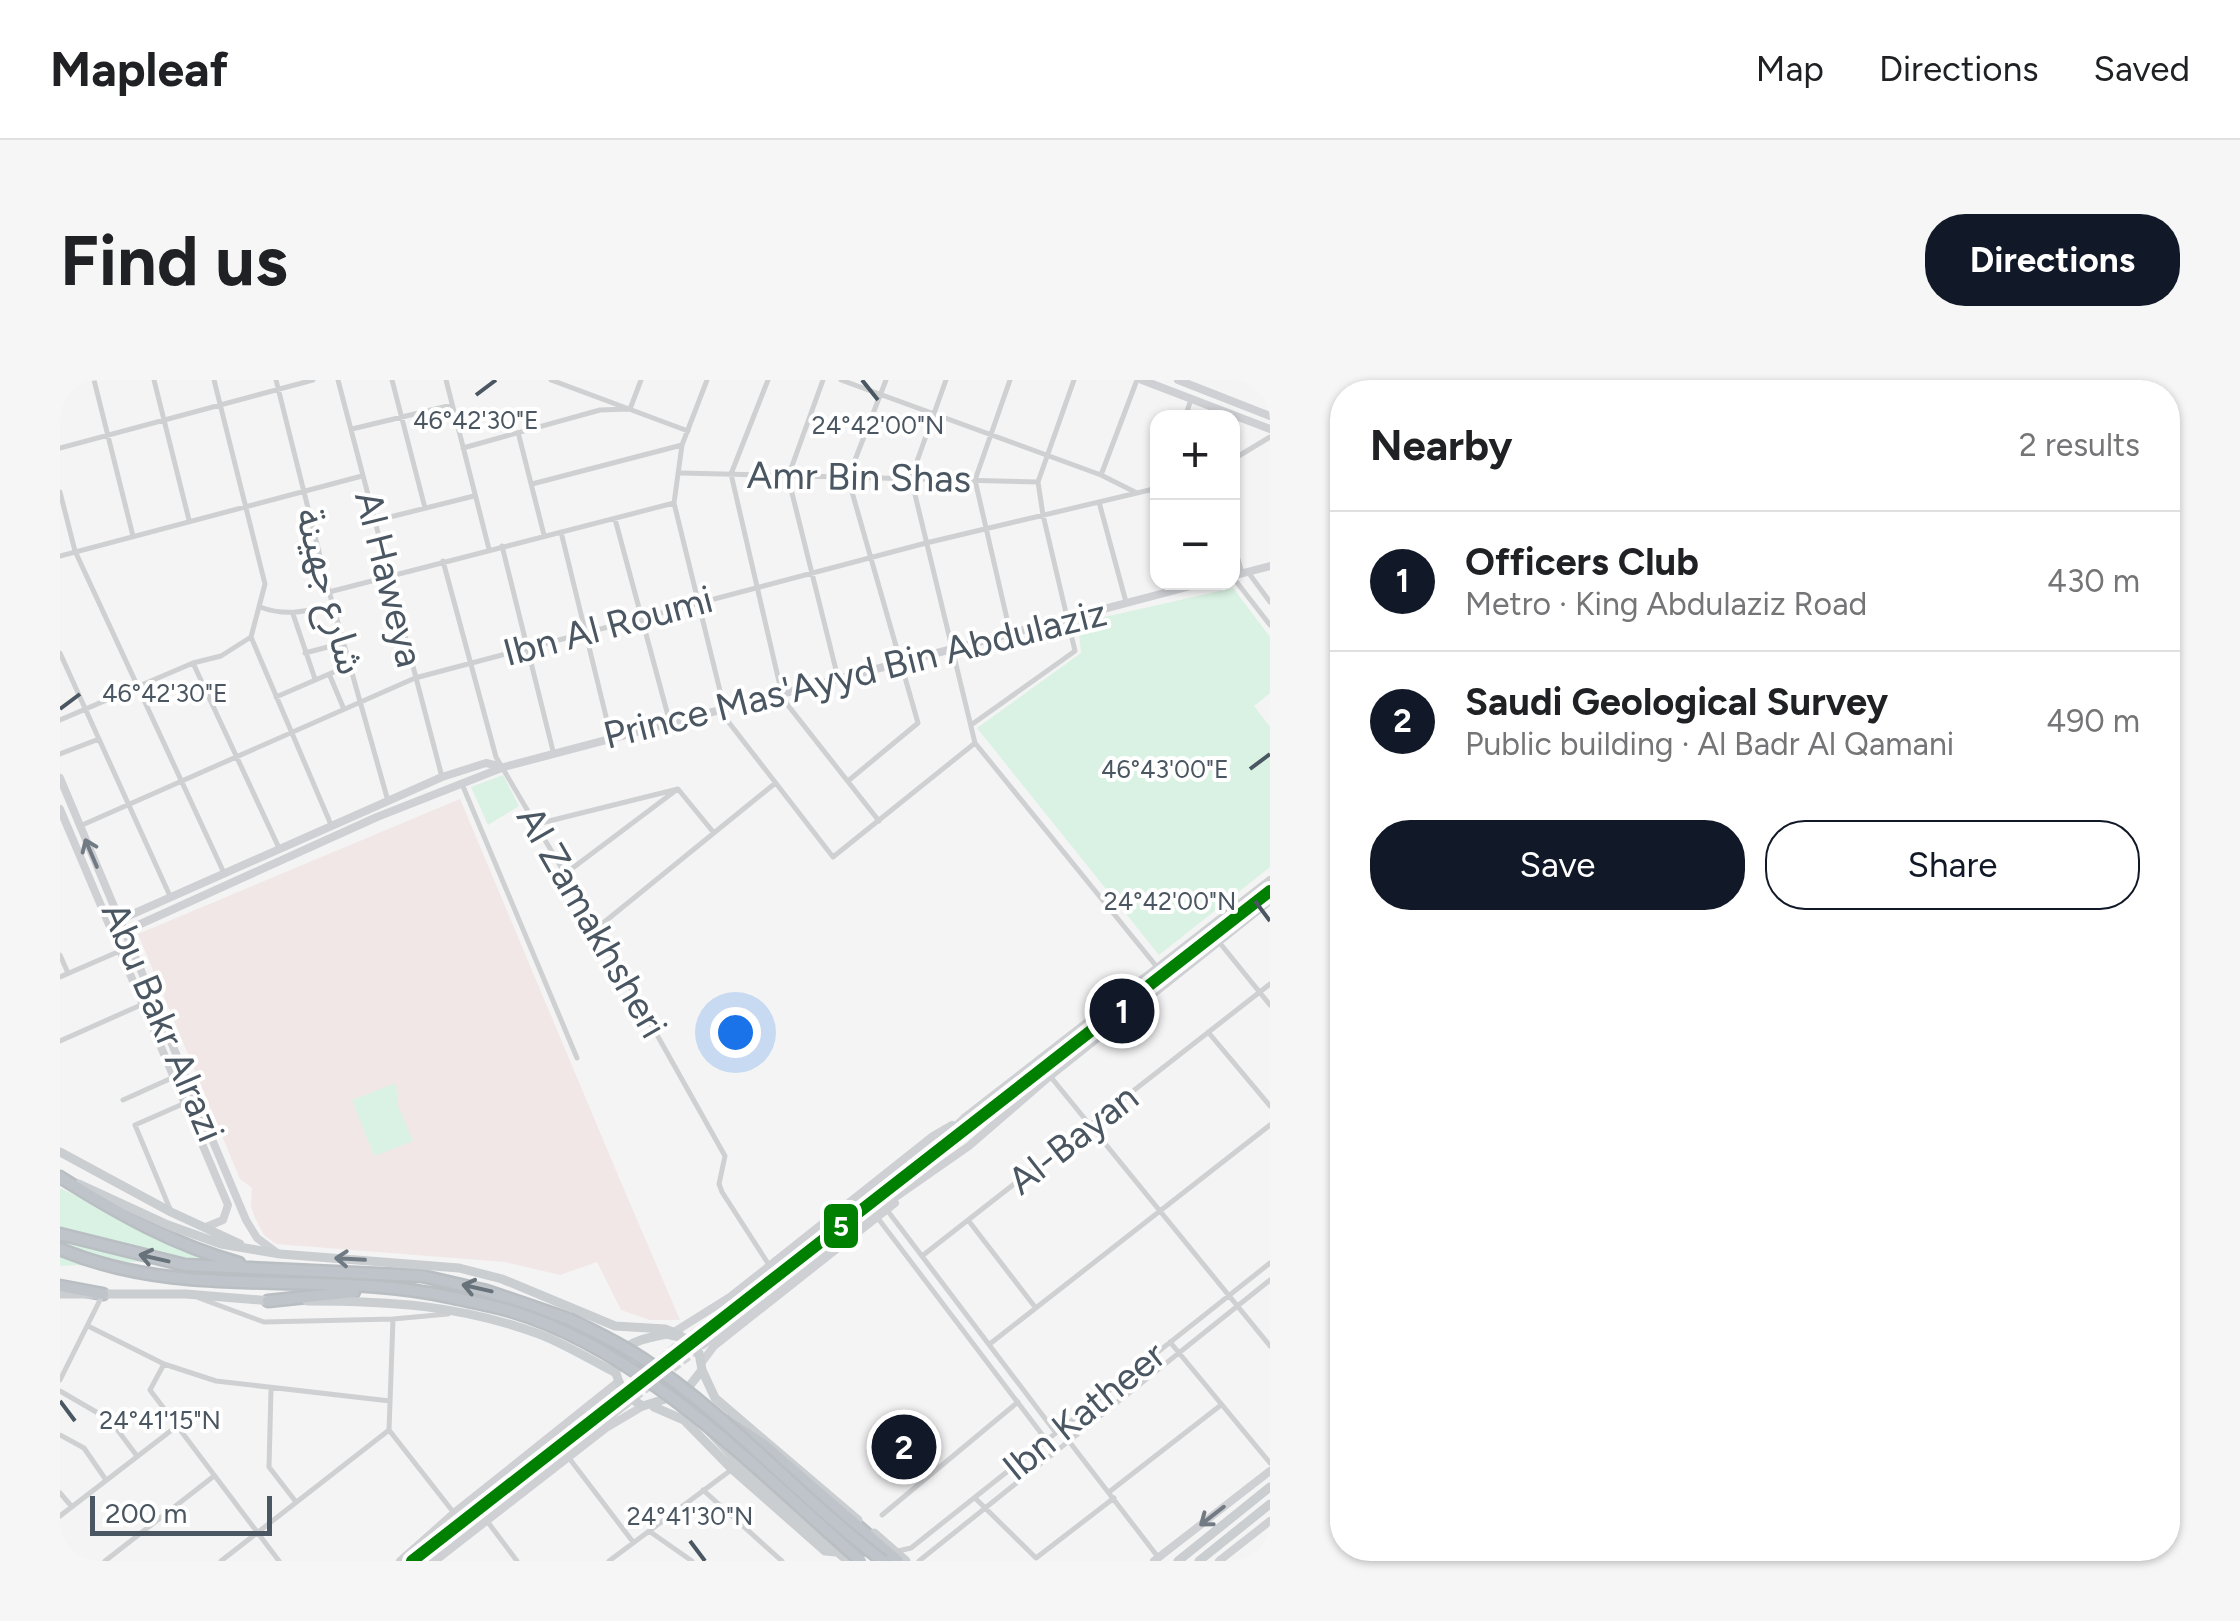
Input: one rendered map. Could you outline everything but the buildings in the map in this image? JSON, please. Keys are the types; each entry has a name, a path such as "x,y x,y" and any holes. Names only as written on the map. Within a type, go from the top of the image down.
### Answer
{"highway":[{"path":"60,1176 111,1209 162,1235 205,1253 260,1268"},
{"path":"60,1234 186,1265 422,1276 502,1295 569,1319 642,1358 720,1418 884,1561"},
{"path":"60,1249 157,1276 202,1282 389,1288 509,1310 567,1335 640,1375 861,1561"},
{"path":"268,1301 389,1288"},
{"path":"60,1290 103,1294"},
{"path":"720,1418 763,1444 896,1556"}],"main road":[{"path":"1140,380 1270,429"},
{"path":"1178,380 1198,383 1270,416"},
{"path":"1240,574 1270,566"},
{"name":"Prince Mas'Ayyd Bin Abdulaziz","path":"504,766 1170,590"},
{"path":"109,924 332,827 353,823 388,801 442,778 486,763 504,766"},
{"path":"114,936 353,823 504,766"},
{"name":"Abu Bakr Alrazi","path":"60,778 246,1220 257,1238 280,1254"},
{"name":"Abu Bakr Alrazi","path":"60,809 64,830 109,924 228,1205 222,1220 204,1227"},
{"path":"400,1561 617,1377 618,1360 630,1345 674,1334 690,1325 1270,880"},
{"path":"435,1561 606,1428 647,1406 684,1393 728,1336 970,1146 1050,1076 1270,901"},
{"path":"694,1333 936,1146 964,1118"},
{"path":"703,1345 873,1213 970,1146"},
{"path":"60,1152 171,1212 256,1250"},
{"path":"60,1176 196,1236 280,1254 459,1268 502,1278 615,1326 665,1329 695,1346 715,1398 906,1561"},
{"path":"103,1294 186,1294 268,1301 393,1301 471,1312 542,1335 617,1377 632,1401 684,1420 732,1469 848,1561"},
{"path":"552,1299 590,1332 582,1347 561,1344"},
{"path":"412,1561 559,1448 615,1397"},
{"path":"426,1561 625,1405"},
{"path":"704,1426 754,1480 831,1551"},
{"path":"1156,1559 1270,1471"},
{"path":"1178,1561 1270,1487"},
{"path":"1198,1561 1270,1504"},
{"path":"1219,1561 1270,1520"}],"street":[{"path":"94,380 133,536"},
{"path":"154,380 189,520"},
{"path":"60,720 193,663 228,653 250,637 266,584 214,380"},
{"name":"شارع جهينة","path":"276,380 332,605 388,801"},
{"path":"60,448 314,380"},
{"name":"Al Haweya","path":"338,380 442,778"},
{"path":"392,380 425,508"},
{"path":"446,380 489,548"},
{"path":"551,380 688,431"},
{"path":"630,408 641,380"},
{"path":"707,380 682,446 674,502 722,703 720,711 833,858 975,743"},
{"path":"768,380 731,474 783,699 878,821"},
{"path":"823,380 788,476 838,678"},
{"path":"840,380 1046,454 1135,492"},
{"path":"848,782 918,723 848,478 886,380"},
{"path":"946,380 911,478 975,743 1158,969"},
{"path":"1010,380 976,480 1010,632"},
{"path":"972,725 1076,652 1042,515 1038,482 1074,380"},
{"path":"1101,475 1140,380"},
{"path":"1188,410 1192,399"},
{"path":"352,428 452,405"},
{"path":"462,448 600,410 630,408"},
{"path":"518,434 544,534"},
{"path":"1240,455 1270,437"},
{"path":"532,484 682,446"},
{"name":"Amr Bin Shas","path":"680,473 1038,482"},
{"path":"60,556 363,476"},
{"name":"Ibn Al Roumi","path":"80,826 359,700 472,660 529,649 926,543 1150,489"},
{"path":"60,492 75,551 184,780 225,876"},
{"path":"374,521 474,496"},
{"path":"329,592 674,502"},
{"path":"1099,502 1126,604"},
{"path":"614,518 670,723"},
{"path":"560,532 610,738"},
{"path":"502,545 554,752"},
{"name":"Al Zamakhsheri","path":"444,561 496,757 538,824 724,1156 722,1192 770,1266"},
{"path":"1240,575 1270,602"},
{"path":"1240,576 1270,626"},
{"path":"260,607 293,614 332,605"},
{"path":"293,614 314,680"},
{"path":"250,637 332,827"},
{"path":"305,652 343,643"},
{"path":"60,653 172,899"},
{"path":"193,663 280,851"},
{"path":"276,697 350,665"},
{"path":"330,676 343,707"},
{"path":"60,754 99,739"},
{"path":"461,782 576,1058"},
{"path":"597,928 774,784"},
{"path":"678,789 714,833"},
{"path":"538,824 678,789"},
{"path":"566,873 678,789"},
{"path":"1219,942 1270,1005"},
{"path":"60,976 120,951"},
{"path":"60,955 68,973"},
{"name":"Al-Bayan","path":"922,1256 1270,984"},
{"path":"60,1041 143,1004"},
{"path":"1208,1032 1270,1106"},
{"path":"1050,1076 1270,1346"},
{"path":"123,1100 174,1077"},
{"path":"171,1212 135,1124 185,1103"},
{"path":"991,1343 1270,1126"},
{"path":"887,1210 1056,1433"},
{"path":"877,1217 1047,1440"},
{"path":"968,1220 1035,1307"},
{"name":"Ibn Katheer","path":"896,1556 975,1498 1270,1262"},
{"name":"Ibn Katheer","path":"922,1558 1270,1280"},
{"path":"60,1380 103,1294"},
{"path":"186,1294 264,1322 393,1319 471,1312"},
{"path":"393,1319 390,1430 454,1513"},
{"path":"88,1326 164,1364 216,1381 390,1400"},
{"path":"1170,1342 1270,1463"},
{"path":"164,1364 150,1390 279,1561"},
{"path":"272,1389 269,1467 296,1502"},
{"path":"60,1391 110,1420 137,1456"},
{"path":"882,1515 1019,1402"},
{"path":"975,1498 1036,1558 1221,1405"},
{"path":"60,1516 176,1426"},
{"path":"221,1561 390,1430"},
{"path":"60,1435 84,1448 106,1480"},
{"path":"1068,1440 1156,1559"},
{"path":"569,1458 634,1542"},
{"path":"610,1561 732,1469"},
{"path":"106,1561 214,1476"},
{"path":"703,1490 782,1561"},
{"path":"60,1492 72,1506"},
{"path":"486,1521 518,1561"},
{"path":"648,1530 692,1561"},
{"path":"915,1544 922,1558"},
{"path":"816,1561 831,1551"}],"shaded area":[{"path":"460,799 680,1320 650,1320 621,1310 597,1262 560,1275 505,1262 276,1244 264,1235 255,1218 252,1188 240,1179 138,934"}],"green space":[{"path":"1235,590 1270,637 1270,693 1254,706 1270,727 1270,867 1159,955 977,728 1081,653 1078,623"},
{"path":"503,775 519,806 488,825 471,787"},
{"path":"396,1083 398,1106 413,1141 374,1156 352,1100"},
{"path":"60,1188 205,1258 60,1266"}],"tunnel":[{"path":"615,1397 686,1338"},
{"path":"625,1405 701,1347"}],"transit line":[{"name":"5","path":"412,1561 1270,891"}],"place":[{"name":"Officers Club","path":"1122,1011"},
{"name":"Saudi Geological Survey","path":"904,1447"}]}
